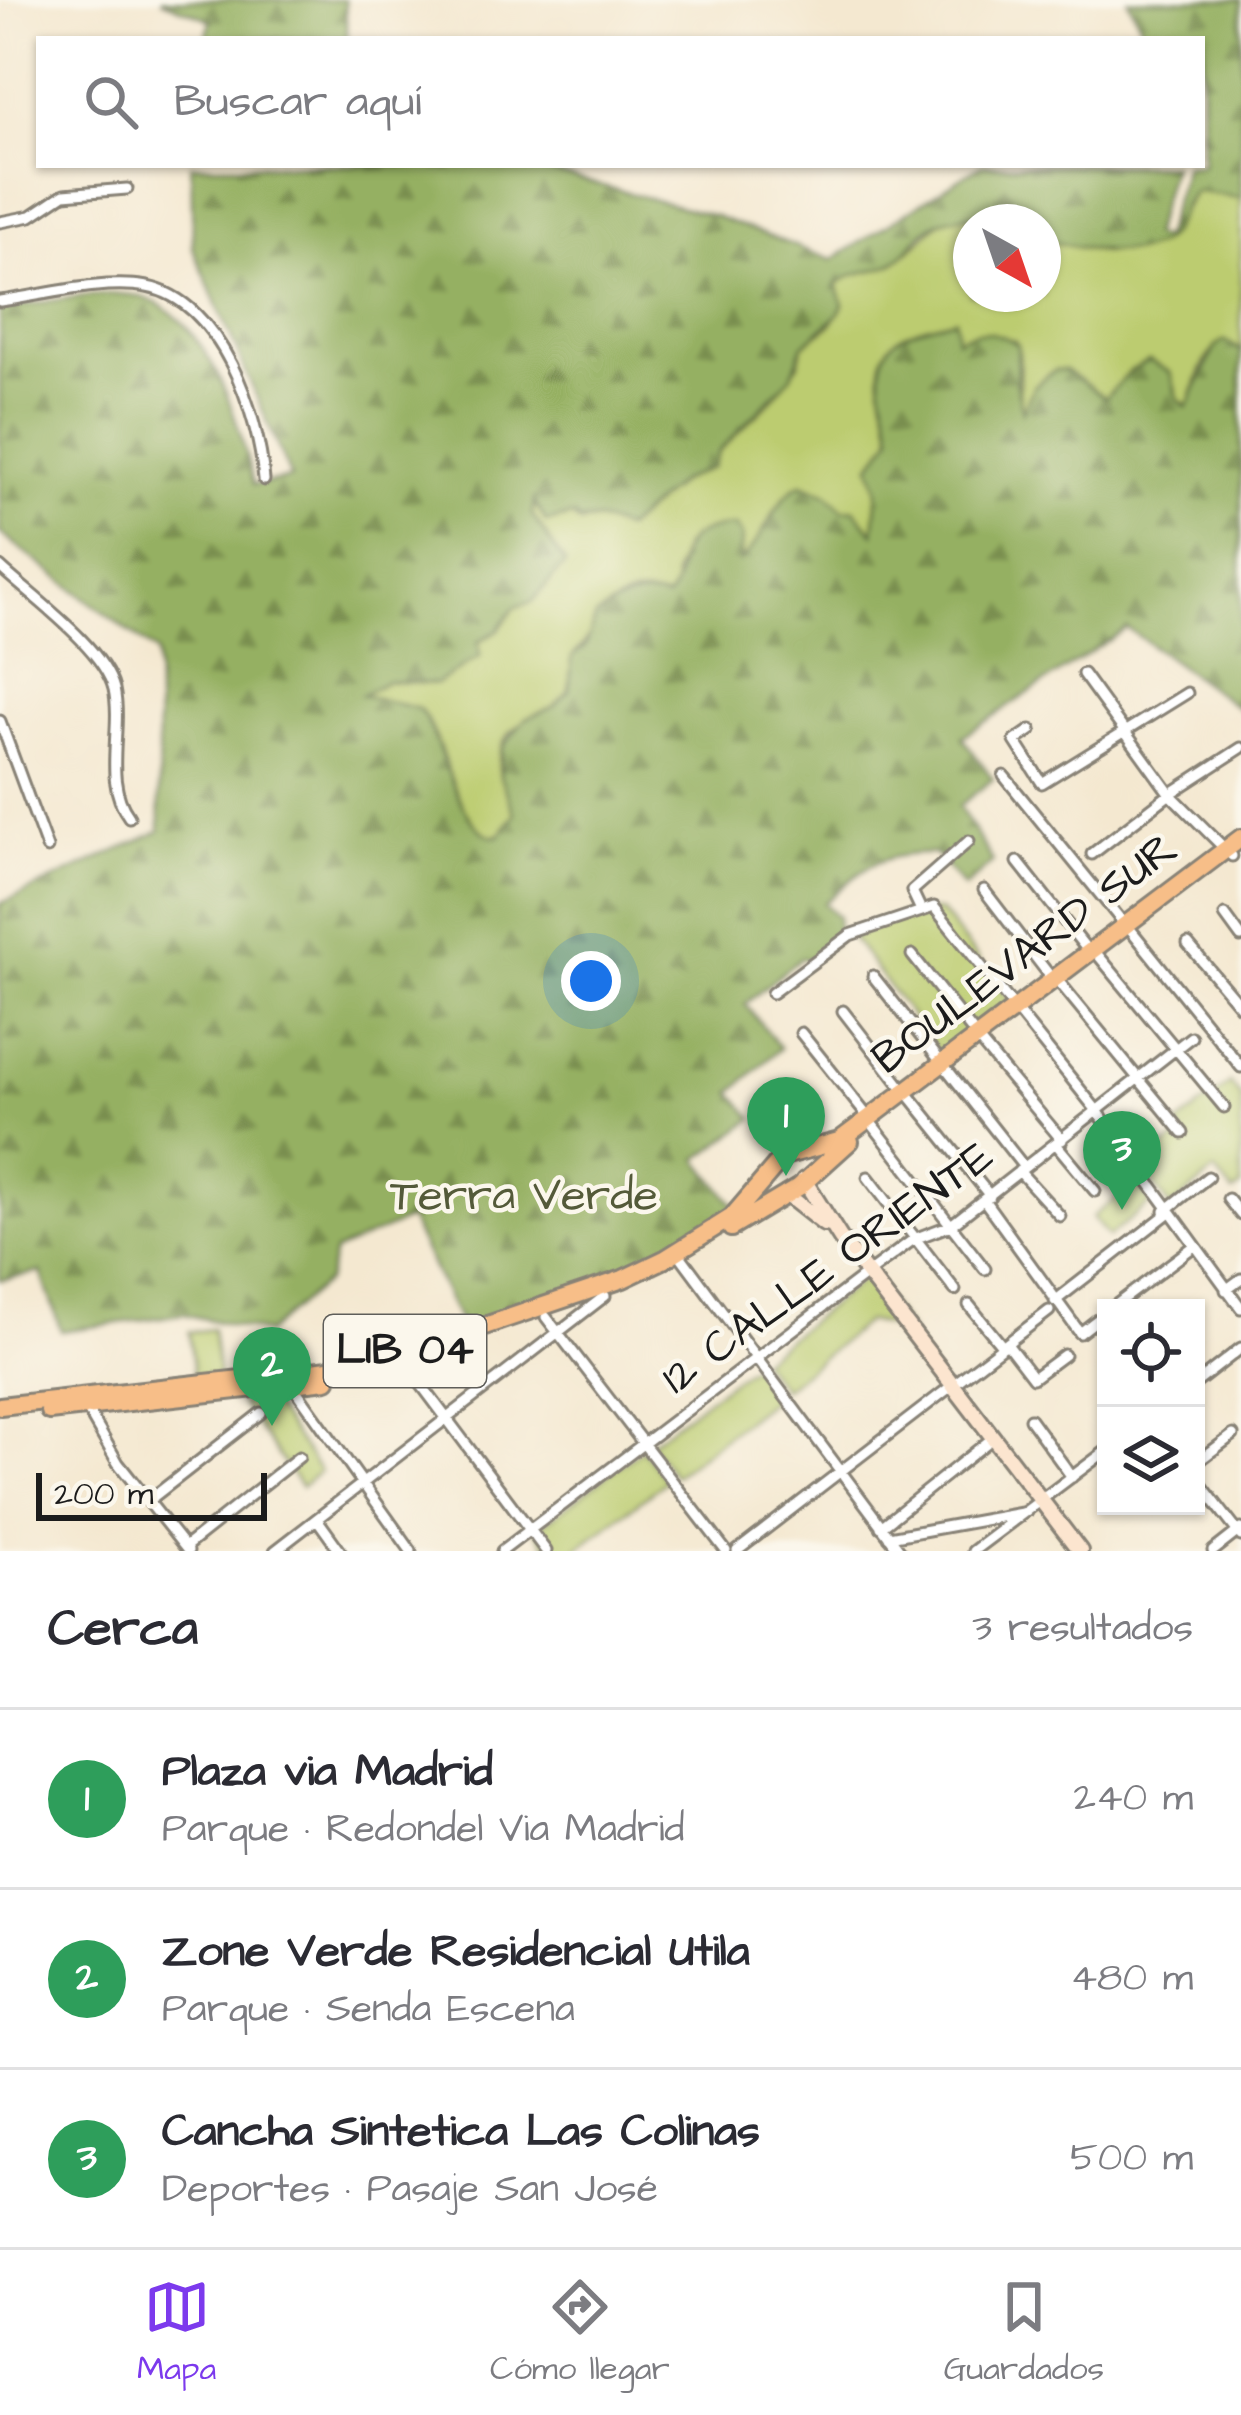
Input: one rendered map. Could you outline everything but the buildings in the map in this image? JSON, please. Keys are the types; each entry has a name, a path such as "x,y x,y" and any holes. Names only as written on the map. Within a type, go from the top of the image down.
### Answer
{"highway":[{"name":"BOULEVARD SUR","path":"788,1155 837,1142 870,1120 1235,848"},
{"name":"BOULEVARD SUR","path":"806,1178 870,1120"},
{"name":"LIB 04","path":"0,1410 255,1379 398,1354 636,1274 725,1222 788,1155"},
{"path":"788,1155 805,1160 806,1178"},
{"path":"766,1174 766,1187 784,1195"},
{"name":"LIB 04","path":"0,1410 87,1408 294,1387 404,1363 605,1296 682,1258 806,1178"}],"street":[{"path":"0,222 31,216 64,194 127,189"},
{"path":"0,301 128,285 150,287 184,304 216,340 256,416 264,480"},
{"path":"0,567 107,671 114,690 116,790 128,818"},
{"path":"1083,674 1170,794 1235,848"},
{"path":"1031,730 1015,741 1042,783 1187,693"},
{"path":"0,722 47,848"},
{"path":"1091,854 1241,748"},
{"path":"1004,776 1241,1067"},
{"path":"920,908 912,891 969,841"},
{"path":"1018,862 1224,1107"},
{"path":"983,890 1183,1133"},
{"path":"772,993 846,937 920,908 939,910 1098,1112 1166,1213 1241,1309"},
{"path":"1225,915 1241,937"},
{"path":"1188,944 1241,1007"},
{"path":"912,955 1095,1191"},
{"path":"873,976 1060,1216"},
{"path":"843,1011 987,1198 1052,1306 1080,1333 1097,1320"},
{"path":"801,1033 985,1269"},
{"name":"12 CALLE ORIENTE","path":"502,1551 914,1239 952,1225 1191,1037"},
{"path":"868,1177 955,1290"},
{"path":"736,1551 1005,1345 1208,1177"},
{"path":"806,1178 841,1239 1080,1551"},
{"path":"784,1195 841,1239"},
{"path":"1228,1199 1241,1215"},
{"path":"1124,1299 1193,1247"},
{"path":"682,1258 900,1551"},
{"path":"1226,1290 1241,1279"},
{"path":"275,1551 605,1296"},
{"path":"969,1305 1033,1378 1064,1355"},
{"path":"546,1317 726,1551"},
{"path":"1205,1373 1241,1348"},
{"path":"404,1363 546,1551"},
{"path":"294,1387 411,1551"},
{"path":"87,1408 186,1549 299,1457"},
{"path":"148,1501 261,1413"},
{"path":"1030,1419 1072,1477"},
{"path":"1205,1456 1233,1435"},
{"path":"881,1527 994,1437"},
{"path":"973,1551 1097,1458"},
{"path":"1205,1489 1240,1532 1213,1551"},
{"path":"890,1537 1027,1512"},
{"path":"316,1520 340,1551"}],"green space":[{"path":"161,0 345,0 347,36 207,36 211,20"},
{"name":"Terra Verde","path":"1128,0 1241,0 1241,198 1195,191 1161,243 1130,251 1061,243 1061,204 953,204 953,218 931,226 895,262 837,285 843,305 838,315 803,345 792,376 718,452 712,467 680,481 625,529 597,520 579,522 572,516 546,522 534,501 532,515 565,564 532,602 515,607 498,630 478,642 480,656 436,684 387,681 362,695 419,709 462,805 485,833 499,836 515,814 500,777 503,747 525,719 553,707 569,691 572,657 586,645 596,617 630,599 666,599 677,579 681,555 696,536 735,526 742,536 740,561 785,497 802,484 827,494 843,510 854,509 874,533 878,490 871,465 892,437 882,361 887,349 908,332 955,319 957,340 988,332 1018,345 1016,384 1023,411 1034,386 1055,370 1065,370 1105,398 1132,370 1149,361 1170,372 1179,401 1187,407 1216,346 1224,341 1241,350 1241,710 1127,628 962,737 993,779 959,806 993,862 964,888 935,854 887,859 862,871 824,903 838,917 836,942 812,960 800,958 745,1004 780,1048 732,1092 754,1119 698,1159 743,1216 621,1276 462,1328 409,1219 334,1252 327,1281 266,1333 184,1314 61,1331 41,1272 0,1280 0,904 160,831 156,652 0,533 0,309 108,294 138,296 163,307 184,324 217,374 240,432 253,485 291,478 193,248 191,168 536,168 715,216 832,260 976,168 1171,168 1152,236 1163,238 1184,168 1205,168 1205,36 1146,36"},
{"path":"1195,191 1241,198 1241,350 1224,341 1210,354 1189,405 1179,401 1170,372 1149,361 1130,371 1105,398 1066,371 1055,370 1034,386 1023,411 1015,341 979,332 957,340 955,319 908,333 888,349 882,361 892,437 871,465 878,490 874,533 854,509 843,510 827,494 802,484 785,498 742,560 737,561 742,537 736,527 707,532 683,547 674,575 676,588 666,599 631,596 608,610 572,657 571,686 564,698 507,736 499,769 516,814 501,835 487,836 474,825 419,709 362,695 387,681 436,684 480,656 478,643 498,630 515,607 532,602 565,564 532,515 534,501 546,522 572,516 580,523 597,520 625,529 681,481 712,467 718,452 770,402 799,364 803,345 831,325 843,305 835,287 856,274 895,262 939,223 953,217 953,312 1061,312 1061,244 1104,253 1161,242"},
{"path":"916,909 941,912 1011,1001 939,1053 850,935"},
{"path":"1230,1083 1241,1097 1241,1187 1233,1193 1215,1171 1171,1208 1140,1167 1183,1134 1177,1125"},
{"path":"1136,1183 1151,1203 1108,1237 1092,1217"},
{"path":"867,1276 910,1331 867,1321 783,1389 760,1360"},
{"path":"212,1329 218,1375 194,1378 189,1332"},
{"path":"755,1363 778,1395 674,1476 649,1443"},
{"path":"269,1401 320,1471 301,1487 240,1403"},
{"path":"642,1449 666,1481 574,1551 551,1551 535,1530"}],"place":[{"name":"Plaza via Madrid","path":"786,1176"},
{"name":"Cancha Sintetica Las Colinas","path":"1122,1210"},
{"name":"Zone Verde Residencial Utila","path":"272,1426"}]}
